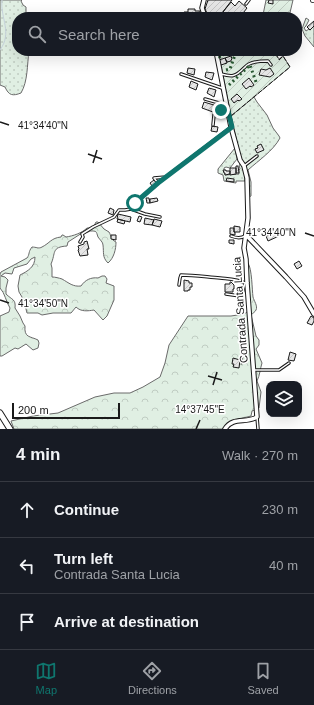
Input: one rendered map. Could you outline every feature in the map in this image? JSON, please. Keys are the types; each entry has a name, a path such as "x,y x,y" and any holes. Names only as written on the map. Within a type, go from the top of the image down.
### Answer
{"main road":[{"path":"0,413 10,429"}],"street":[{"path":"203,12 202,8 204,0"},
{"name":"Contrada Santa Lucia","path":"217,56 228,111 240,160 244,166 248,188 248,218 244,248 257,418"},
{"path":"246,235 304,297 312,308 314,314"},
{"path":"225,429 232,422 257,418"}],"lane":[{"path":"246,4 249,0"},
{"path":"221,74 235,76 249,64 265,61 268,61 271,65"},
{"path":"181,74 224,89"},
{"path":"205,99 228,106"},
{"path":"213,124 214,115 217,110 228,111"},
{"path":"131,209 135,203 158,183 232,127"},
{"path":"244,166 257,156"},
{"path":"158,183 154,178 168,176"},
{"path":"80,242 83,237 82,234 114,217 119,210 131,209 144,214 160,217"},
{"path":"231,236 242,238 246,235"},
{"path":"179,284 181,275 234,280 246,283 240,296 226,294"},
{"path":"254,370 279,370 289,363"},
{"path":"257,418 258,429"}],"path":[{"path":"241,365 248,339 251,335"}],"green space":[{"path":"0,0 22,0 23,5 26,7 26,12 12,12 12,56 29,56 25,83 21,93 16,95 10,94 5,87 0,85"},
{"path":"266,0 293,0 290,12 264,12"},
{"path":"306,18 309,20 304,28 306,31 309,29 310,30 314,26 314,47 305,36 302,29"},
{"path":"219,56 277,56 279,59 283,56 290,67 231,116"},
{"path":"254,97 267,115 280,138 270,151 248,170 251,182 251,196 249,197 249,187 231,116"},
{"path":"235,148 237,159 230,168 224,168 225,175 239,174 239,165 241,164 244,169 245,181 236,181 236,183 224,181 223,175 218,173 218,169"},
{"path":"96,222 98,222 109,232 112,239 116,242 116,248 112,259 108,263 105,259 103,244 96,232 90,231 82,233 68,242 67,246 56,249 51,264 52,277 62,279 76,286 81,286 86,281 105,276 107,279 106,283 114,286 114,300 107,316 103,320 94,310 87,311 76,307 71,313 53,313 42,315 38,313 27,313 18,286 20,275 32,266 35,257 27,264 14,268 12,274 5,273 1,276 8,280 6,294 14,301 15,308 25,326 25,333 38,340 38,348 33,350 26,344 0,356 0,316 9,312 10,308 0,288 1,272 27,258 32,247 41,248 62,235 66,237 72,236 87,228 94,227"},
{"path":"248,263 251,274 253,297 257,307 256,311 251,315 256,336 259,340 259,345 256,349 262,363 257,381 261,392 259,408 252,411 251,416 231,421 227,425 228,429 14,429 11,421 33,416 58,413 95,397 114,393 130,393 160,377 169,345 188,316 231,316 244,314 250,310"}],"building":[{"path":"208,0 232,0 223,12 206,12 205,9"},
{"path":"269,0 273,0 273,4 268,3"},
{"path":"239,1 247,8 244,12 223,12 231,2 235,6"},
{"path":"188,9 200,11 200,12 188,12"},
{"path":"314,21 314,26 310,30 307,27"},
{"path":"231,56 231,61 227,62 225,58"},
{"path":"225,58 227,63 221,65 219,60"},
{"path":"188,68 195,69 194,75 187,73"},
{"path":"270,68 274,74 270,77 259,75 261,69 266,70"},
{"path":"206,72 214,73 212,80 205,77"},
{"path":"249,78 254,85 246,89 242,84"},
{"path":"191,81 198,84 196,90 189,87"},
{"path":"209,88 216,90 214,97 207,93"},
{"path":"237,94 242,99 234,103 231,99"},
{"path":"204,102 217,106 216,109 214,109 213,112 202,108"},
{"path":"212,126 218,127 217,132 211,131"},
{"path":"261,144 264,150 257,153 255,149"},
{"path":"236,166 238,166 239,173 236,173"},
{"path":"230,168 236,168 236,174 230,175"},
{"path":"223,170 230,171 230,174 225,175"},
{"path":"227,178 234,179 234,182 226,181"},
{"path":"154,180 156,182 152,186 150,183"},
{"path":"146,198 149,198 150,203 147,203"},
{"path":"157,198 158,201 150,203 150,199"},
{"path":"110,208 114,210 113,215 108,213"},
{"path":"118,214 131,217 130,222 117,219"},
{"path":"139,216 142,217 140,222 137,221"},
{"path":"145,218 154,220 152,225 144,224"},
{"path":"118,219 125,221 124,224 117,222"},
{"path":"154,219 162,221 160,227 152,225"},
{"path":"234,226 240,227 240,232 234,232"},
{"path":"230,228 234,228 235,235 230,234"},
{"path":"276,231 279,236 268,241 266,236"},
{"path":"111,235 116,235 116,240 111,239"},
{"path":"229,240 234,240 234,244 229,243"},
{"path":"87,241 89,249 87,249 88,255 80,256 78,246"},
{"path":"299,261 302,266 297,269 294,264"},
{"path":"184,280 192,283 192,287 190,287 190,290 188,291 184,291"},
{"path":"230,282 234,285 233,292 225,292 225,284 230,284"},
{"path":"311,316 314,318 312,325 307,323"},
{"path":"290,352 296,354 294,361 288,360"},
{"path":"233,358 240,360 239,368 233,367"}],"waterway":[{"path":"0,50 6,37 2,0"}],"hedge":[{"path":"226,70 230,69 235,56"},
{"path":"229,85 250,65 256,82"}],"fence":[{"path":"277,56 279,60 283,56"},
{"path":"231,116 290,67 283,56"}],"route":[{"path":"135,203 158,183 232,127 228,111 221,110"}]}
